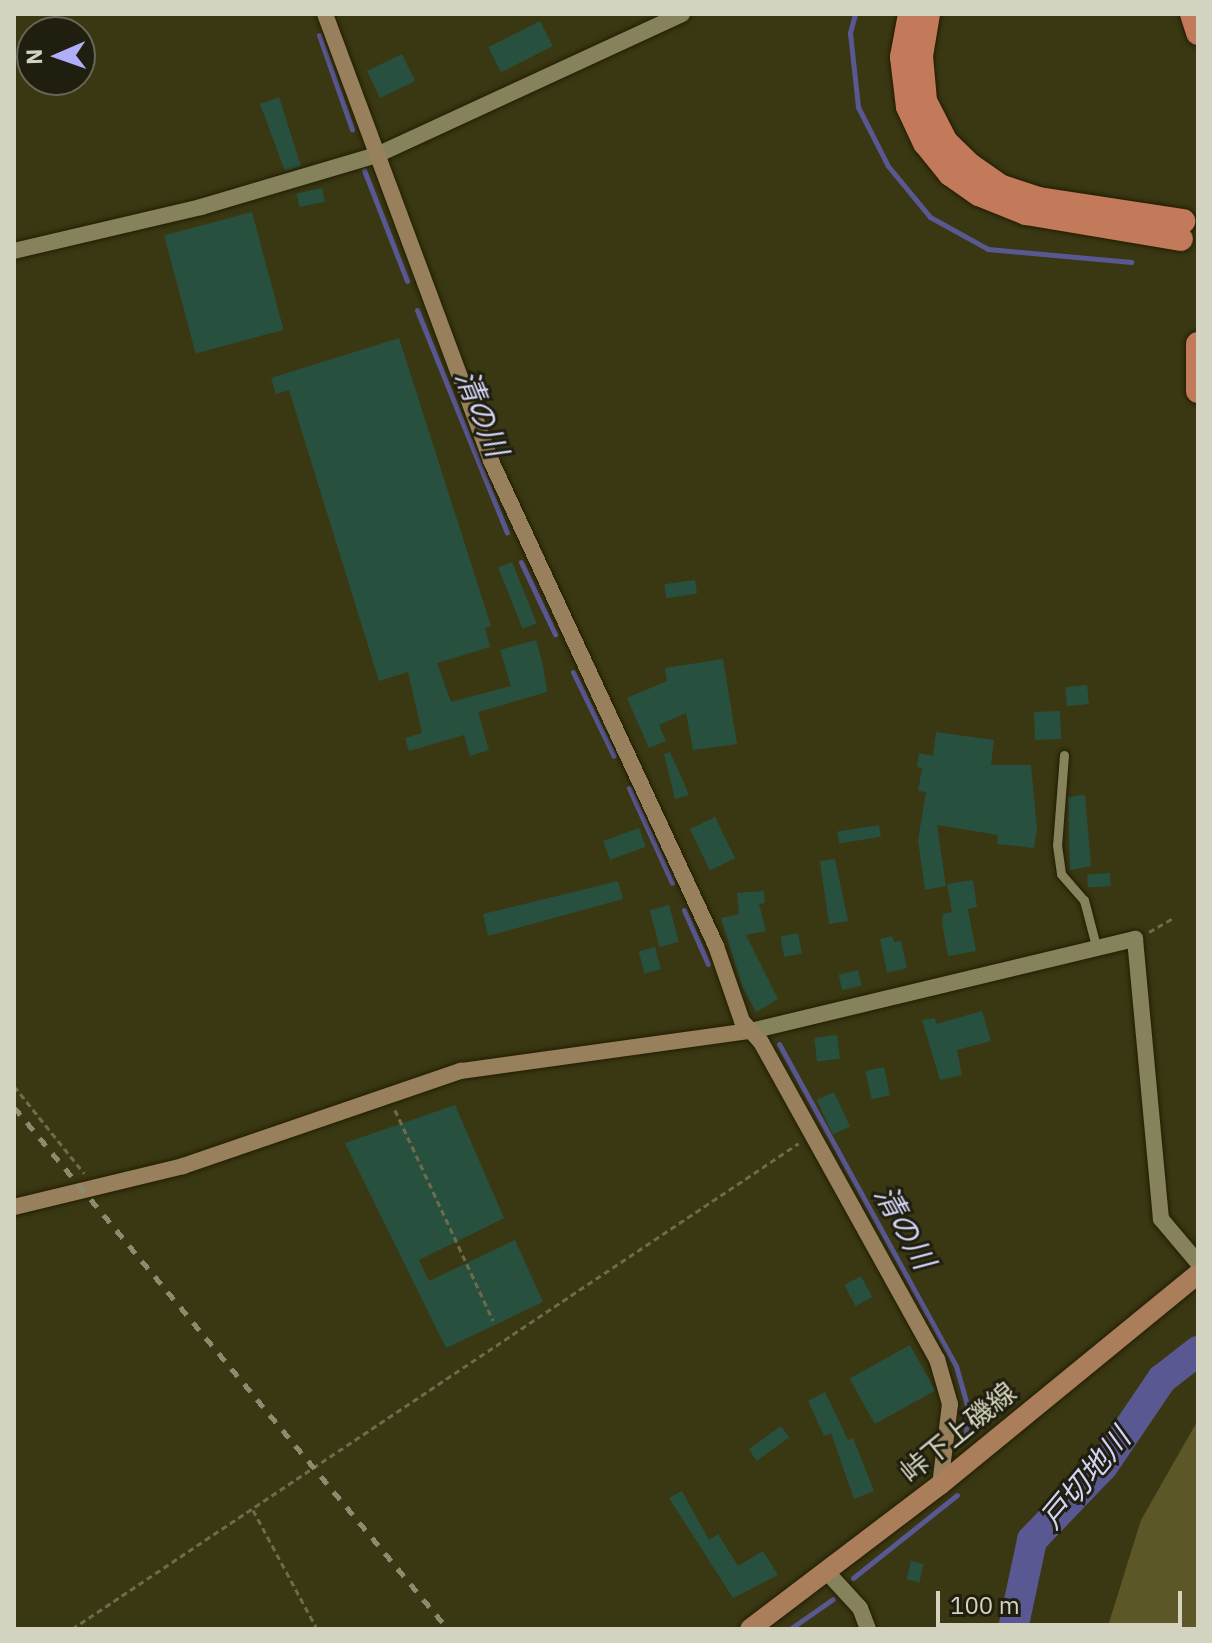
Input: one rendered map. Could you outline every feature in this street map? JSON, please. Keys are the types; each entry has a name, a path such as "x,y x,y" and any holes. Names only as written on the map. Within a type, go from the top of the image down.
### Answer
{"highway":[{"path":"910,14 902,57 908,107 925,143 950,174 979,194 1026,213 1182,230 1039,199 1002,187 970,165 946,142 925,101 921,56 928,14"},
{"path":"1192,14 1198,33"},
{"path":"1198,344 1198,391"}],"main road":[{"name":"峠下上磯線","path":"750,1629 940,1485 1198,1274"}],"street":[{"path":"325,14 491,461 716,946 742,1021 813,1135 946,1381 950,1404 940,1485"},
{"path":"14,251 201,207 377,155 682,14"},
{"path":"14,1207 183,1166 390,1096 499,1063 751,1031 1135,939 1161,1219 1198,1263"},
{"path":"826,1571 860,1608 868,1629"}],"lane":[{"path":"1064,755 1057,845 1061,874 1084,900 1096,946"}],"path":[{"path":"1135,939 1175,917"},
{"path":"14,1086 95,1189"},
{"path":"390,1096 493,1320"},
{"path":"72,1629 813,1135"},
{"path":"253,1510 317,1629"}],"shaded area":[{"path":"1198,1420 1198,1629 1107,1629 1141,1520"}],"building":[{"path":"540,21 553,46 501,72 488,47"},
{"path":"402,54 415,81 380,98 367,71"},
{"path":"279,97 301,166 285,171 260,104"},
{"path":"322,188 325,202 299,207 297,193"},
{"path":"252,212 284,330 196,353 164,236"},
{"path":"399,338 491,626 485,628 490,647 437,663 451,702 511,686 500,650 536,640 543,665 547,692 478,712 489,750 470,756 464,735 409,751 405,738 422,733 408,672 379,681 289,390 276,394 271,378"},
{"path":"512,562 537,623 523,629 498,568"},
{"path":"695,580 697,594 666,598 664,584"},
{"path":"723,659 737,744 693,750 686,713 659,725 666,741 649,748 627,698 667,681 665,668"},
{"path":"1087,685 1089,704 1067,706 1065,687"},
{"path":"1060,711 1061,739 1035,740 1034,712"},
{"path":"936,732 994,740 991,765 1031,765 1037,828 1034,848 997,844 998,835 937,825 946,886 925,890 918,840 926,792 918,791 922,768 917,767 919,753 933,756"},
{"path":"670,752 689,795 675,799 664,754"},
{"path":"1085,795 1091,866 1070,870 1068,797"},
{"path":"715,817 735,858 710,871 690,829"},
{"path":"879,825 881,837 839,843 838,832"},
{"path":"639,828 646,847 610,860 603,841"},
{"path":"835,859 848,921 829,924 820,861"},
{"path":"1110,873 1111,886 1088,888 1087,875"},
{"path":"973,880 977,907 968,909 976,951 948,956 942,923 943,914 952,912 947,884"},
{"path":"618,881 623,899 488,936 483,914"},
{"path":"764,891 765,903 759,904 766,931 746,935 778,999 756,1012 742,986 721,918 739,914 737,893"},
{"path":"669,905 679,942 660,947 650,910"},
{"path":"798,933 802,954 784,957 780,936"},
{"path":"892,936 894,942 901,941 907,968 887,973 880,939"},
{"path":"655,947 661,969 645,974 639,951"},
{"path":"858,970 862,986 842,990 839,975"},
{"path":"982,1011 991,1041 957,1050 962,1075 940,1080 922,1020 935,1018 936,1024"},
{"path":"837,1035 840,1059 817,1062 814,1038"},
{"path":"884,1067 890,1095 871,1099 865,1071"},
{"path":"834,1092 850,1126 833,1134 817,1100"},
{"path":"455,1105 504,1218 419,1260 429,1281 515,1240 543,1302 446,1348 345,1143"},
{"path":"861,1276 872,1297 855,1306 844,1285"},
{"path":"910,1345 935,1390 875,1424 850,1378"},
{"path":"825,1392 848,1440 853,1438 874,1491 854,1499 831,1433 824,1436 808,1401"},
{"path":"781,1426 789,1437 757,1461 749,1450"},
{"path":"682,1491 709,1540 718,1534 738,1566 763,1551 778,1575 733,1598 669,1498"},
{"path":"911,1561 924,1564 919,1582 907,1580"}],"waterway":[{"path":"855,14 850,33 858,107 888,166 930,217 988,249 1131,262"},
{"name":"清の川","path":"319,35 352,129"},
{"name":"清の川","path":"364,170 407,281"},
{"name":"清の川","path":"417,310 507,533"},
{"name":"清の川","path":"521,562 555,634"},
{"name":"清の川","path":"573,672 614,756"},
{"name":"清の川","path":"629,788 672,883"},
{"name":"清の川","path":"684,910 708,964"},
{"name":"清の川","path":"779,1044 956,1366 967,1405 966,1438"},
{"name":"戸切地川","path":"1013,1629 1032,1540 1103,1466 1162,1379 1198,1351"},
{"name":"清の川","path":"853,1578 957,1495"},
{"name":"清の川","path":"790,1629 833,1599"}],"railway":[{"path":"14,1107 448,1629"}]}
